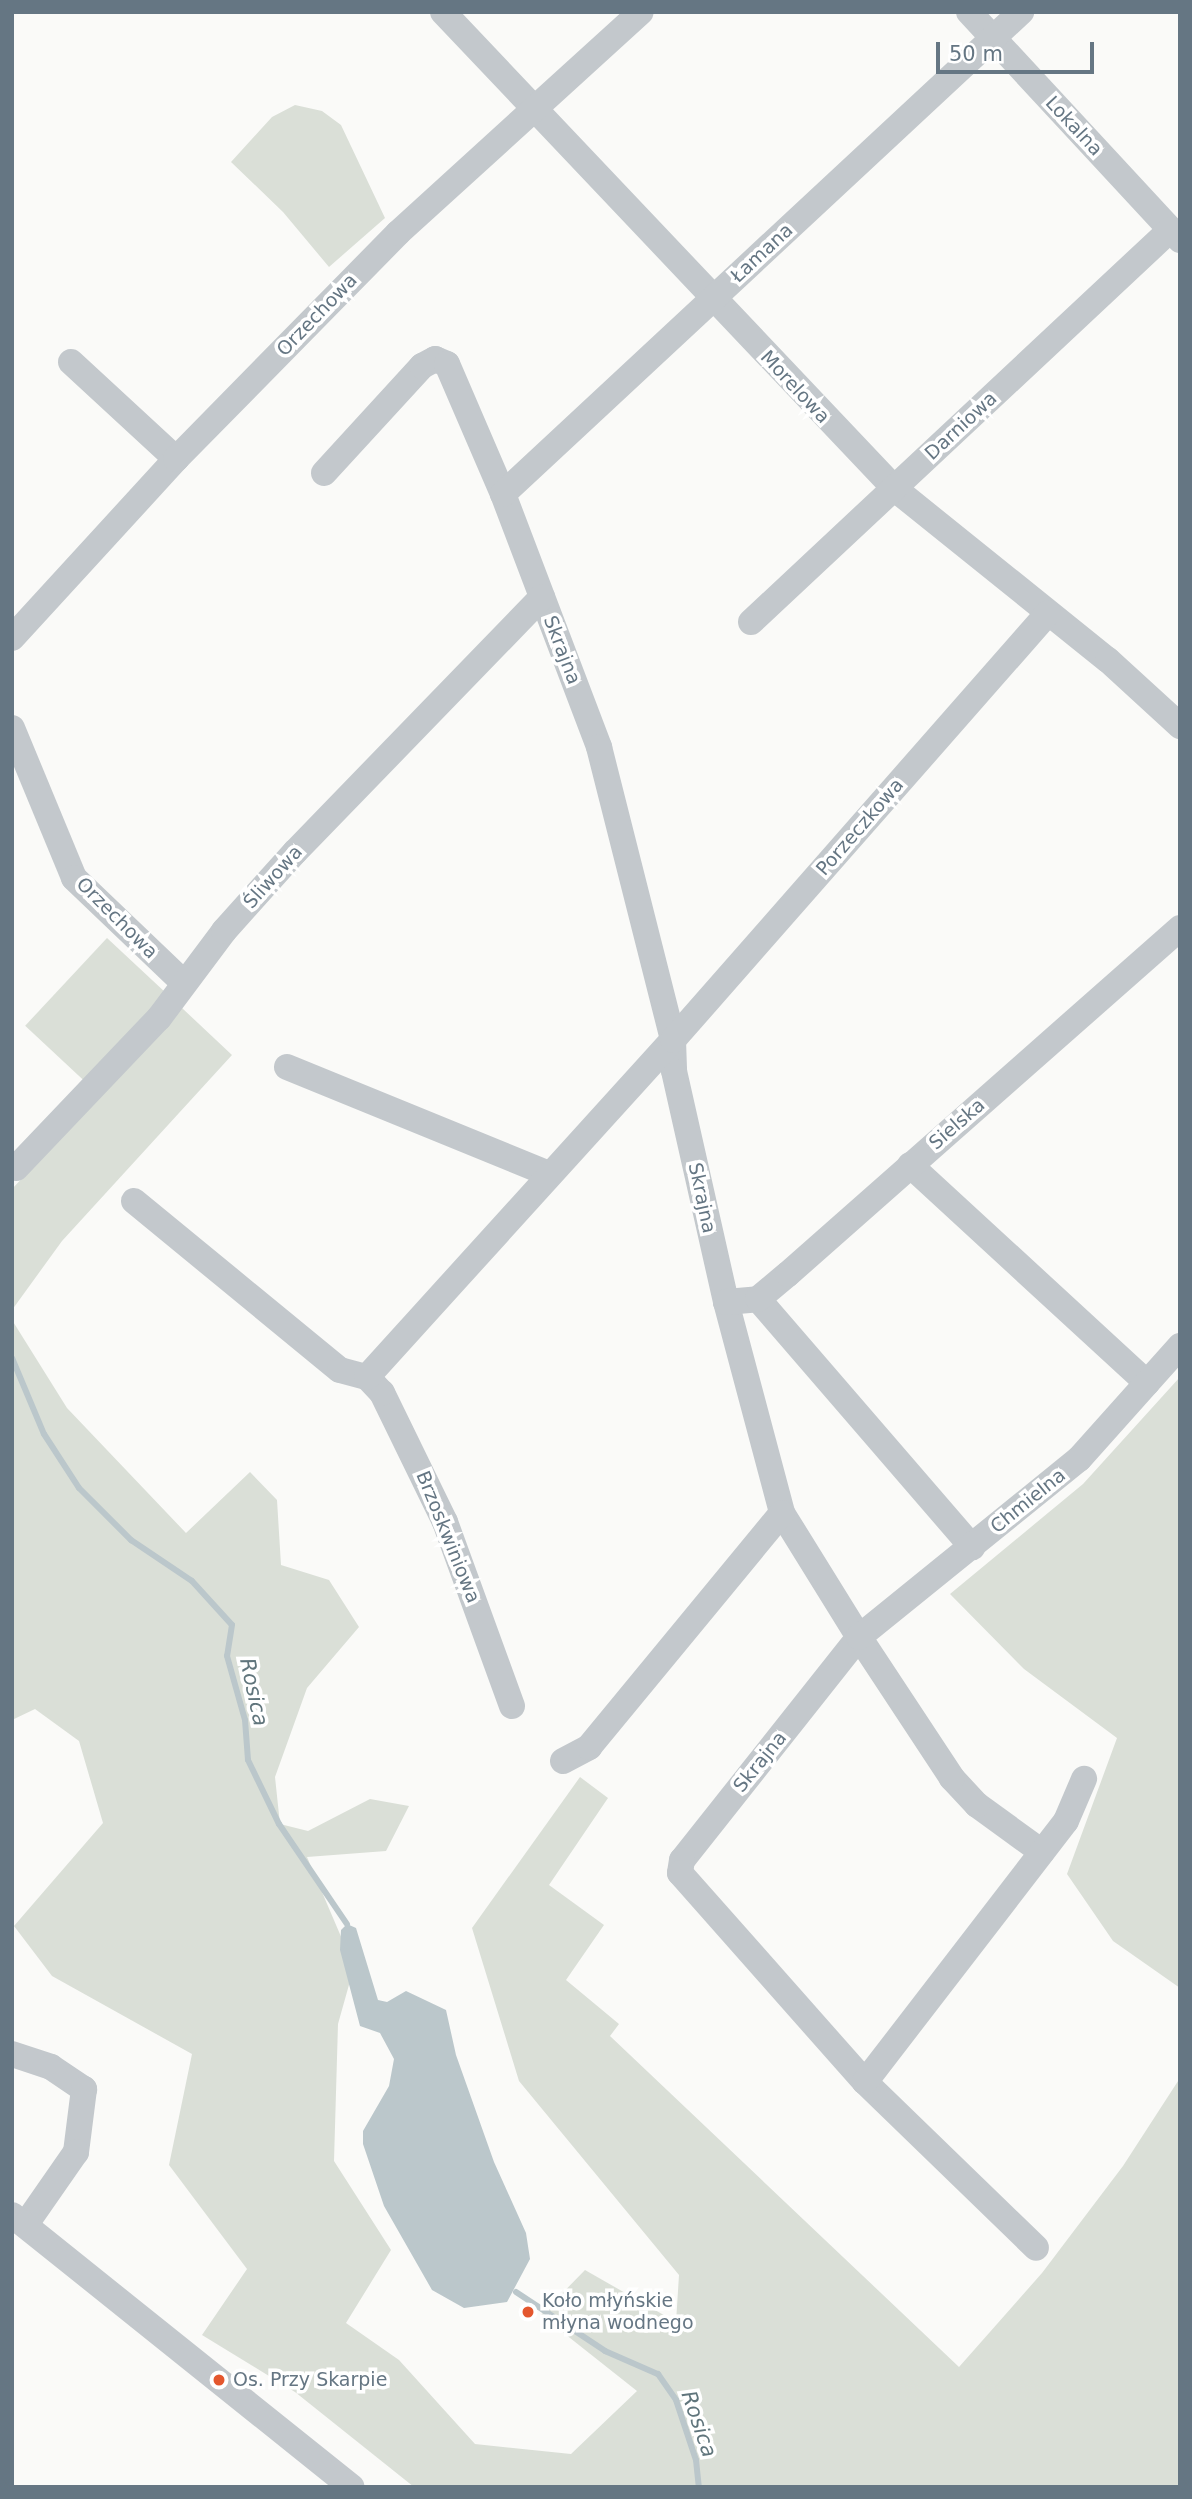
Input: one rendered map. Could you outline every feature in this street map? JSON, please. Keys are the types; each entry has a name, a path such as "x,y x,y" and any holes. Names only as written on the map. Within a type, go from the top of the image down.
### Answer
{"street":[{"name":"Morelowa","path":"443,12 895,489 1048,613 1180,726"},
{"name":"Orzechowa","path":"12,638 176,459 398,233 641,12"},
{"name":"Lokalna","path":"969,12 1175,235"},
{"name":"Łamana","path":"503,495 1021,12"},
{"name":"Darniowa","path":"751,622 1175,235"},
{"name":"Skrajna","path":"324,473 422,366 435,359 447,364 503,495 599,747 673,1040 674,1071 726,1302 782,1513 859,1637 682,1860 680,1873 865,2082 1036,2248"},
{"path":"71,362 176,459"},
{"name":"Śliwowa","path":"16,1168 159,1018 184,984 295,852 542,597"},
{"name":"Porzeczkowa","path":"673,1040 1048,613"},
{"name":"Orzechowa","path":"12,729 74,877 184,984"},
{"name":"Sielska","path":"758,1299 1180,928"},
{"path":"134,1200 340,1370 367,1377 673,1040"},
{"path":"287,1067 549,1174"},
{"path":"910,1165 1147,1382"},
{"path":"726,1302 758,1299 972,1547"},
{"name":"Chmielna","path":"859,1637 1079,1460 1180,1346"},
{"name":"Brzoskwiniowa","path":"367,1377 387,1404 445,1522 512,1706"},
{"path":"563,1761 589,1747 782,1513"},
{"path":"859,1637 952,1778 977,1805 1042,1852"},
{"path":"865,2082 1066,1821 1084,1779"},
{"path":"12,2054 51,2067 84,2090 76,2151 19,2220 351,2487"}],"shaded area":[{"path":"295,105 322,111 341,125 385,218 329,267 283,212 231,162 272,117"},
{"path":"107,938 166,993 84,1081 25,1026"},
{"path":"182,1008 232,1055 62,1241 12,1310 12,1189"},
{"path":"12,1320 67,1408 186,1533 250,1472 277,1500 281,1565 329,1580 359,1627 307,1688 275,1777 280,1824 308,1831 370,1799 409,1806 386,1851 307,1857 354,1967 338,2024 334,2161 391,2250 346,2323 399,2360 475,2444 571,2454 637,2391 541,2315 585,2270 676,2322 679,2275 519,2081 472,1928 580,1777 608,1798 549,1885 604,1925 566,1980 619,2024 610,2036 959,2367 1042,2273 1123,2166 1180,2078 1180,2487 414,2487 295,2392 202,2335 247,2269 169,2165 192,2054 52,1976 14,1926 103,1823 79,1741 35,1709 12,1720"},
{"path":"1180,1377 1180,1988 1113,1941 1067,1874 1117,1738 1024,1669 950,1594 1083,1484"},
{"path":"347,1924 356,1928 378,2000 387,2002 406,1991 446,2010 456,2055 494,2162 526,2233 530,2259 507,2302 464,2308 432,2290 384,2206 363,2144 363,2131 389,2086 394,2059 380,2033 360,2026 340,1950 341,1930"}],"waterway":[{"name":"Rosica","path":"12,1358 44,1434 79,1488 131,1540 192,1581 232,1625 227,1656 245,1720 248,1760 279,1824 347,1924"},
{"name":"Rosica","path":"516,2292 605,2351 658,2374 676,2400 696,2460 699,2487"}],"place":[{"name":"Koło młyńskie młyna wodnego","path":"528,2312"},
{"name":"Os. Przy Skarpie","path":"219,2380"}]}
